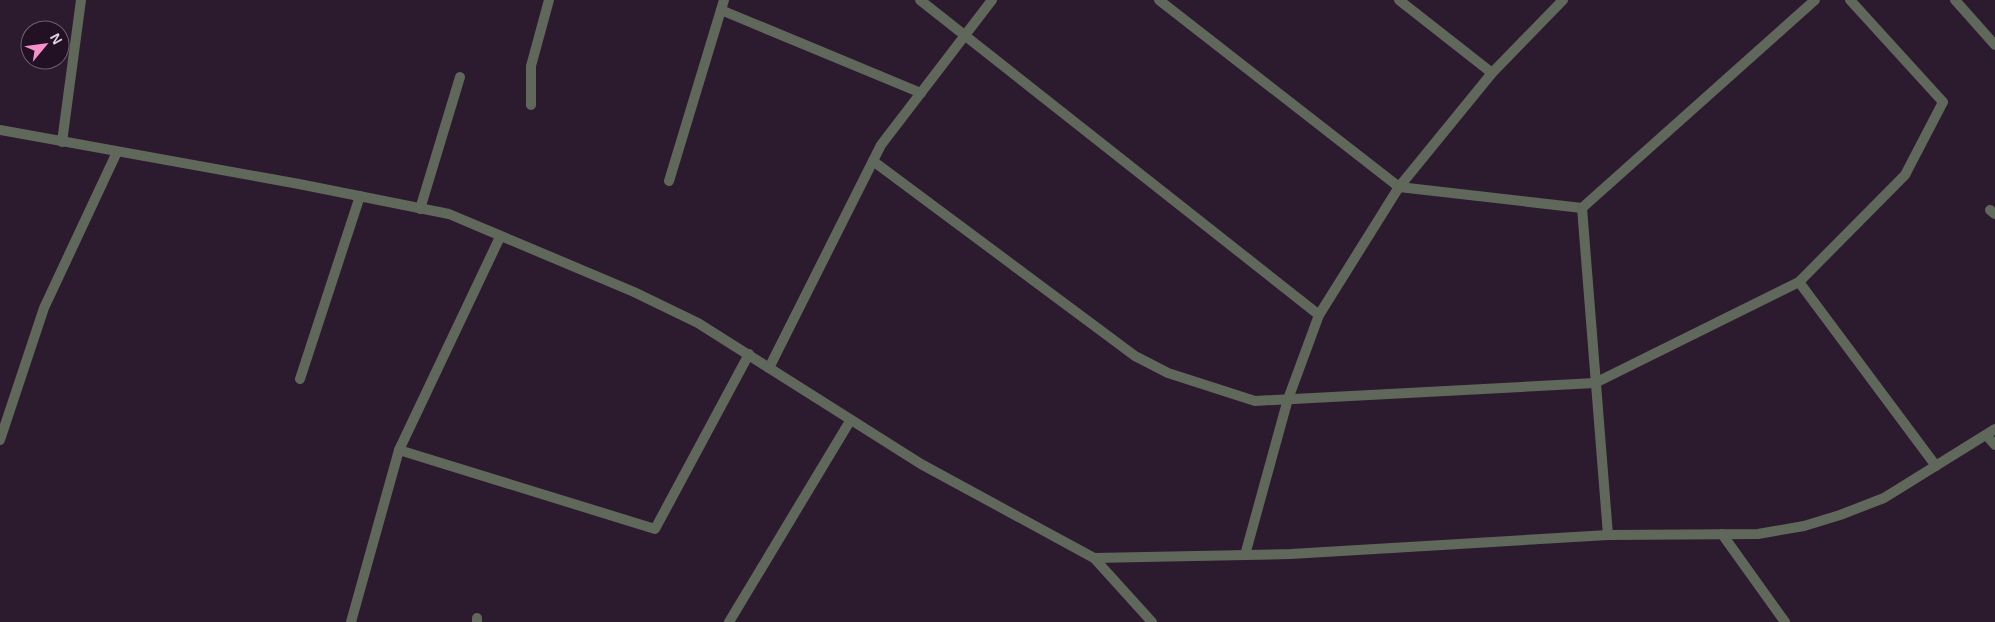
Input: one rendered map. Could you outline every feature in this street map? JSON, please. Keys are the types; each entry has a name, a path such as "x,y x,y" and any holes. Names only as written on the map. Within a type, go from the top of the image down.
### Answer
{"street":[{"path":"62,142 81,0"},
{"path":"531,105 531,66 549,0"},
{"path":"920,0 1319,315"},
{"path":"769,368 881,145 992,0"},
{"path":"1159,0 1399,187 1582,208 1815,0"},
{"path":"1399,0 1492,73"},
{"path":"1245,555 1288,399 1319,315 1399,187 1492,73 1563,0"},
{"path":"873,160 1135,356 1168,373 1255,401 1595,383 1799,282 1905,175 1943,102 1850,0"},
{"path":"1955,0 1995,45"},
{"path":"669,180 722,5 921,93"},
{"path":"420,209 460,77"},
{"path":"0,130 449,214 666,307 698,323 749,354 850,421 921,464 1094,558 1152,622"},
{"path":"0,440 44,308 118,152"},
{"path":"300,379 360,196"},
{"path":"1582,208 1608,536"},
{"path":"351,622 399,450 500,237"},
{"path":"1799,282 1936,466"},
{"path":"399,450 655,529 749,354"},
{"path":"729,622 850,421"},
{"path":"1094,558 1245,555 1608,536 1758,534 1804,526 1840,515 1884,498 1991,432 1995,445"},
{"path":"1722,534 1785,622"}]}
